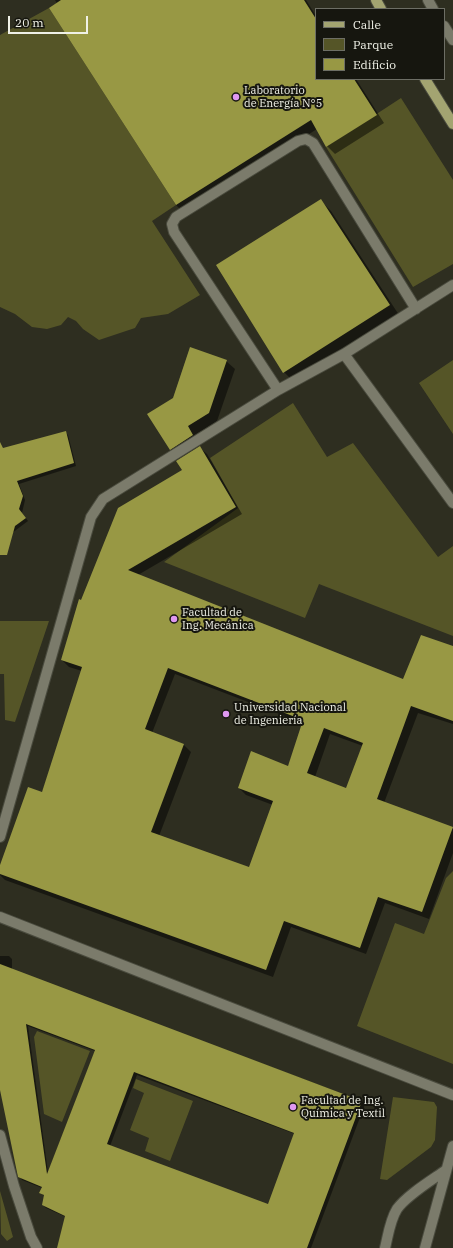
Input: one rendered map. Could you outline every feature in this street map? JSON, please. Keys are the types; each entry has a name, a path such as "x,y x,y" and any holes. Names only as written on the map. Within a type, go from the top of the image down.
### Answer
{"main road":[{"path":"426,80 453,124"}],"lane":[{"path":"445,28 453,40"},
{"path":"278,390 174,232 172,224 176,217 298,141 306,139 313,143 416,309"},
{"path":"0,837 91,517 103,499 278,390 344,354 453,285"},
{"path":"344,354 453,503"},
{"path":"0,917 453,1095"},
{"path":"0,1135 14,1186 31,1237 37,1248"},
{"path":"425,1248 453,1146"},
{"path":"385,1248 397,1210 405,1201 446,1170"}],"green space":[{"path":"49,8 176,205 152,221 200,295 168,314 141,318 135,328 99,340 83,329 76,321 68,317 61,325 47,329 32,327 15,314 0,307 0,35"},
{"path":"401,98 453,180 453,264 413,287 326,147"},
{"path":"453,360 453,434 419,383"},
{"path":"293,403 327,457 353,443 438,557 453,546 453,636 319,584 305,618 164,562 238,508 210,458"},
{"path":"0,621 49,621 15,722 5,720 4,674 0,674"},
{"path":"453,871 453,1064 357,1026 395,923 424,934 446,878"},
{"path":"37,1031 90,1051 62,1122 44,1114 34,1037"},
{"path":"136,1079 193,1101 170,1161 145,1151 149,1138 130,1130 144,1093 133,1088"},
{"path":"393,1097 434,1102 437,1107 435,1140 431,1147 387,1180 380,1179"},
{"path":"0,1191 13,1237 7,1241 1,1234"}],"building":[{"name":"Laboratorio de Energía N°5","path":"61,0 304,0 315,17 315,80 355,80 377,115 326,147 311,120 176,205 49,8"},
{"path":"321,199 390,305 283,373 216,265"},
{"path":"190,347 227,360 209,413 188,426 193,435 170,450 147,414 173,398"},
{"path":"66,431 74,463 17,481 23,496 19,509 26,518 15,526 7,555 0,555 0,442 3,448"},
{"path":"200,446 236,507 128,570 403,679 421,635 453,646 453,721 411,706 377,799 453,827 422,912 378,897 360,948 284,921 266,970 0,874 0,865 28,787 42,792 82,667 61,660 79,599 81,600 118,508 182,470 176,461","holes":["168,668 303,720 288,766 251,751 238,788 273,801 249,867 151,832 184,744 145,729","324,728 363,743 346,788 307,773"]},
{"name":"Facultad de Ing. Química y Textil","path":"0,964 362,1101 307,1248 57,1248 65,1216 42,1205 44,1195 39,1193 42,1187 18,1177 0,1090","holes":["26,1024 95,1050 47,1174","134,1072 294,1133 268,1204 107,1144"]}],"place":[{"name":"Laboratorio de Energía N°5","path":"236,97"},
{"name":"Facultad de Ing. Mecánica","path":"174,619"},
{"name":"Universidad Nacional de Ingeniería","path":"226,714"},
{"name":"Facultad de Ing. Química y Textil","path":"293,1107"}]}
